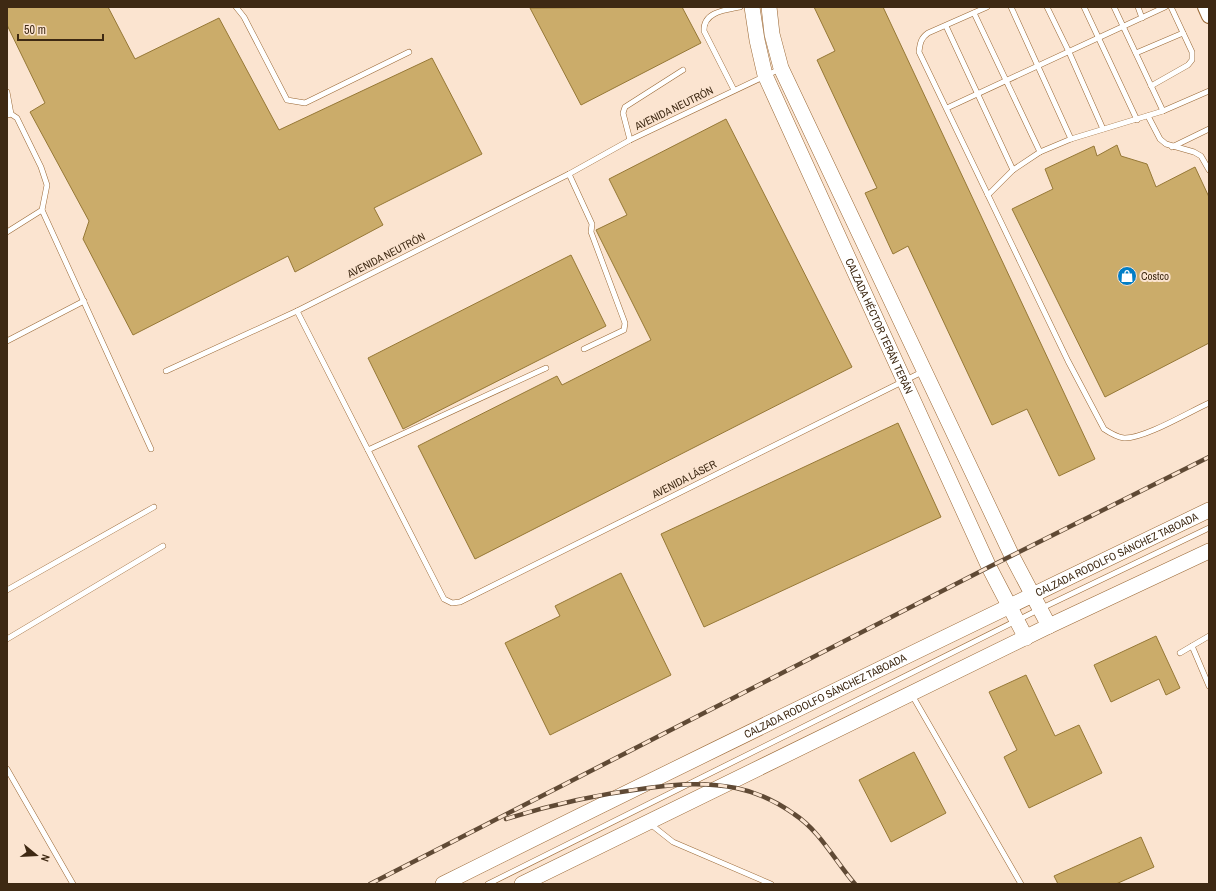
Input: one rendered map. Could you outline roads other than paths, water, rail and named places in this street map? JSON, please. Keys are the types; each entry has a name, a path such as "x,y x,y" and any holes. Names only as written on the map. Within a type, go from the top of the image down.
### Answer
{"main road":[{"name":"CALZADA HÉCTOR TERÁN TERÁN","path":"752,7 757,40 765,75 989,567 1018,620 1026,638"},
{"name":"CALZADA HÉCTOR TERÁN TERÁN","path":"769,7 772,34 781,68 1012,556 1049,626"},
{"name":"CALZADA RODOLFO SÁNCHEZ TABOADA","path":"444,884 631,790 1009,605 1209,510"},
{"path":"522,884 1049,626 1209,550"}],"street":[{"path":"1205,7 1209,16"}],"lane":[{"path":"236,7 244,17 287,100 305,103 409,52"},
{"path":"734,90 704,31 704,24 714,13 740,7"},
{"path":"987,7 928,33 923,37 920,43 919,52 1068,361 1104,429 1114,436 1124,438 1140,435 1209,403"},
{"path":"1011,7 1071,139"},
{"path":"1047,7 1069,52 1103,129"},
{"path":"1084,7 1137,120"},
{"path":"1114,7 1163,111"},
{"path":"1138,7 1142,18"},
{"path":"947,108 1166,7"},
{"path":"1151,86 1188,65 1192,60 1192,52 1171,7"},
{"path":"974,13 1040,152"},
{"path":"946,26 1013,170"},
{"path":"1136,53 1183,33"},
{"name":"AVENIDA NEUTRÓN","path":"166,370 297,311 569,174 630,140 781,68"},
{"path":"630,140 624,113 625,107 683,70"},
{"path":"988,195 1013,170 1040,152 1071,139 1163,111 1209,91"},
{"path":"7,92 9,114 17,118 41,166 47,185 42,210 151,449"},
{"path":"1148,116 1160,138 1166,144 1172,147 1194,152 1201,156 1209,170"},
{"path":"1172,147 1209,129"},
{"path":"569,174 592,224 591,232 625,323 624,330 584,349"},
{"path":"7,232 42,210"},
{"path":"7,341 84,301"},
{"path":"297,311 368,450 546,368"},
{"name":"AVENIDA LÁSER","path":"368,450 444,599 452,603 460,602 924,370"},
{"path":"7,590 154,507"},
{"path":"488,884 1040,609 1209,528"},
{"path":"7,639 164,546"},
{"path":"1180,653 1209,636"},
{"path":"1192,646 1209,686"},
{"path":"912,694 1021,884"},
{"path":"7,769 73,884"},
{"path":"648,823 673,842 771,884"}],"railway":[{"path":"370,884 989,567 1209,457"},
{"path":"506,819 577,800 612,793 670,785 692,784 736,788 759,795 787,810 803,821 827,847 855,884"}],"place":[{"name":"Costco","path":"1127,276"}]}
